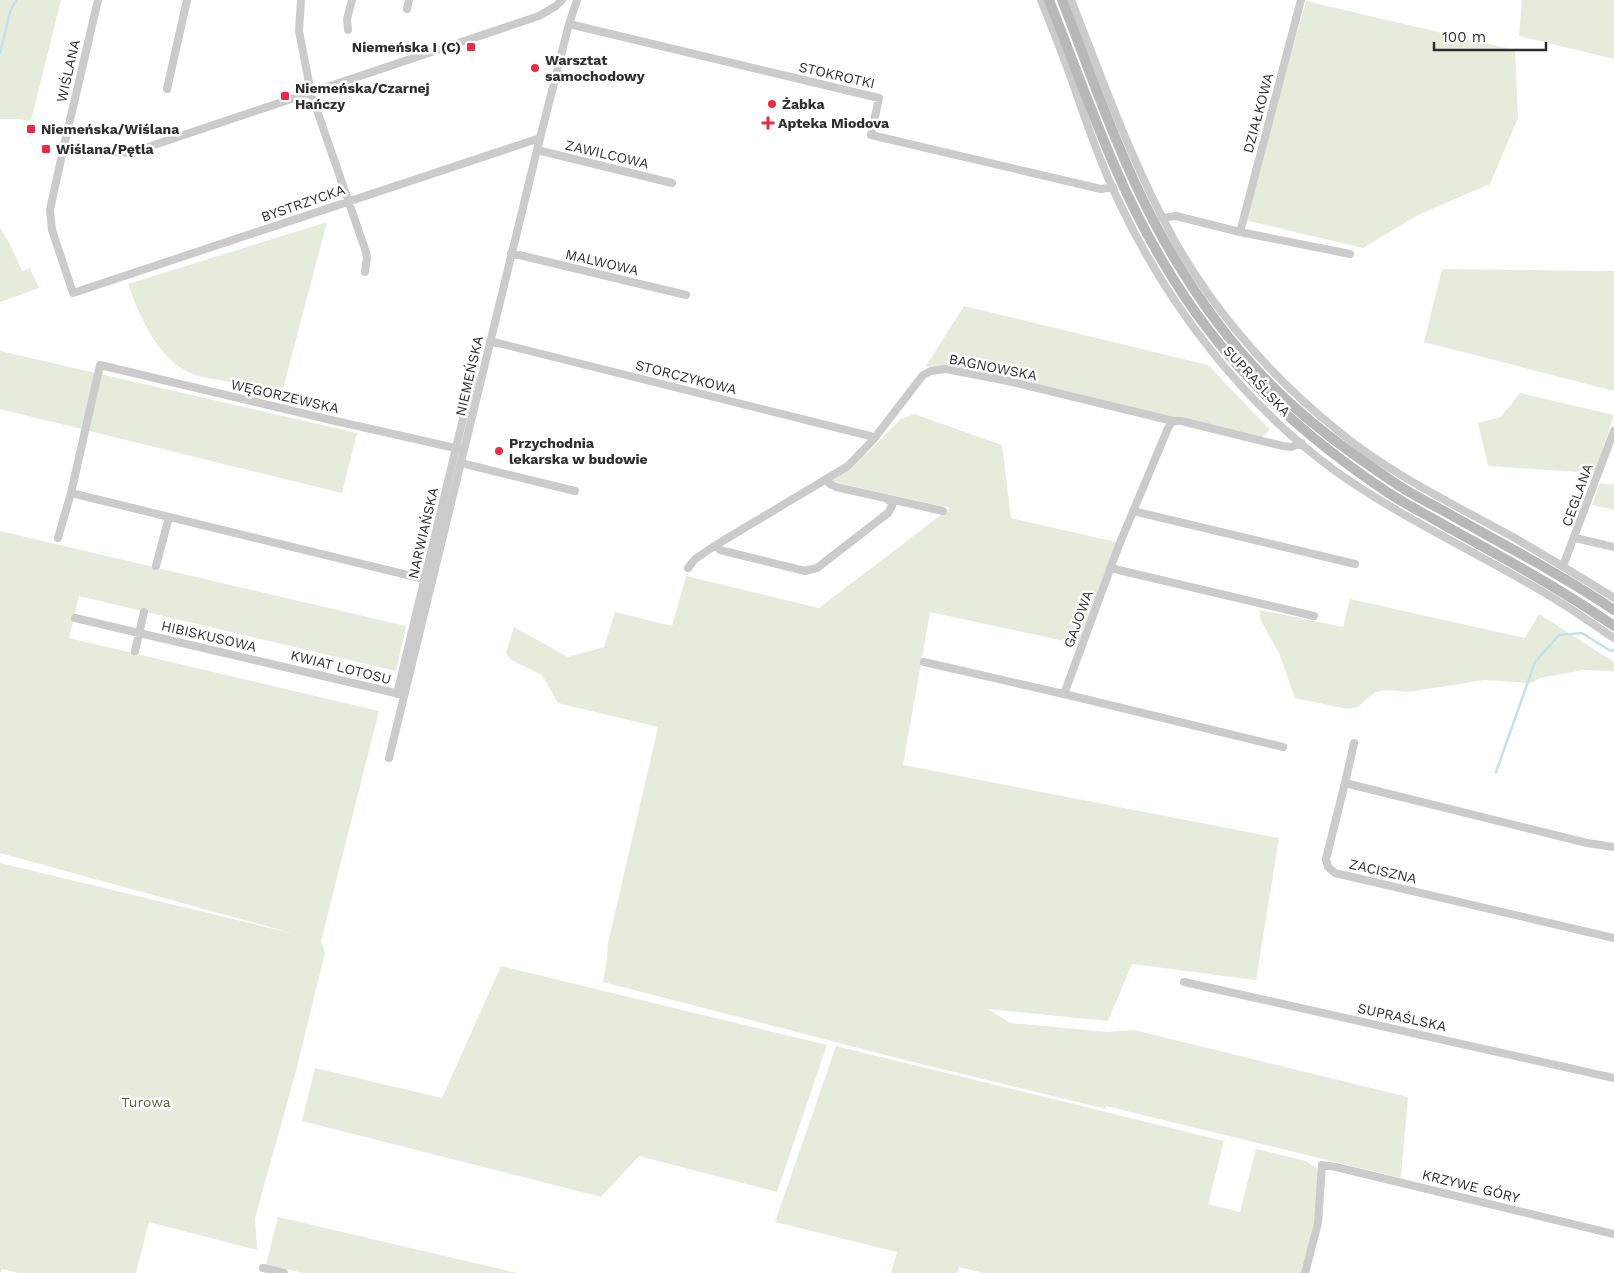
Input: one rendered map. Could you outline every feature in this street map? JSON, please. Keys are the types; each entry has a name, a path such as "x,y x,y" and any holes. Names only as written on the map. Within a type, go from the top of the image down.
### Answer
{"main road":[{"path":"1049,0 1122,180 1143,225 1162,260 1201,321 1244,373 1280,410 1323,447 1389,494 1556,588 1614,626"},
{"path":"1062,0 1128,168 1153,220 1172,255 1211,314 1254,366 1289,402 1331,437 1394,482 1562,578 1614,610"}],"street":[{"name":"WIŚLANA","path":"73,293 50,224 51,200 98,0"},
{"path":"168,89 187,0"},
{"path":"301,0 299,30 311,93 347,202 366,252 365,272"},
{"path":"348,30 352,0"},
{"path":"407,9 409,0"},
{"path":"64,145 114,154 133,152 539,16 562,0"},
{"name":"NIEMEŃSKA","path":"389,758 400,694 428,580 461,463 460,449 490,341 569,24 577,0"},
{"name":"SUPRAŚLSKA","path":"1041,0 1064,58 1081,109 1113,187 1138,241 1154,269 1192,326 1234,378 1271,416 1302,443 1334,469 1382,502 1558,601 1614,638"},
{"name":"SUPRAŚLSKA","path":"1071,0 1120,125 1162,218 1199,280 1260,358 1297,396 1331,426 1399,474 1563,566 1614,598"},
{"name":"DZIAŁKOWA","path":"1240,232 1300,0"},
{"name":"STOKROTKI","path":"569,24 880,98 871,135 1092,187 1107,189 1113,187"},
{"name":"BYSTRZYCKA","path":"73,293 540,138"},
{"name":"ZAWILCOWA","path":"537,150 672,183"},
{"path":"1162,218 1176,216 1240,232 1350,254"},
{"name":"MALWOWA","path":"511,253 686,295"},
{"name":"STORCZYKOWA","path":"490,341 870,436 873,440"},
{"name":"WĘGORZEWSKA","path":"71,493 100,365 460,449"},
{"name":"BAGNOWSKA","path":"688,568 695,559 716,545 848,466 873,440 923,374 931,371 946,369 1008,381 1283,446 1291,447 1302,443"},
{"name":"NARWIAŃSKA","path":"428,580 460,449 473,378"},
{"name":"GAJOWA","path":"1064,694 1132,511 1168,428 1173,421"},
{"name":"CEGLANA","path":"1563,566 1614,431"},
{"path":"461,463 575,491"},
{"path":"827,480 836,487 943,511"},
{"path":"58,538 71,493 428,580"},
{"path":"716,545 720,550 805,571 812,570 888,512 892,506 887,498"},
{"path":"1132,511 1355,564"},
{"path":"156,566 169,517"},
{"path":"1575,538 1614,547"},
{"path":"1110,568 1314,616"},
{"path":"135,651 144,612"},
{"name":"HIBISKUSOWA","path":"75,618 273,664"},
{"path":"924,662 1284,747"},
{"name":"KWIAT LOTOSU","path":"273,664 400,694"},
{"name":"ZACISZNA","path":"1354,743 1326,859 1328,867 1335,873 1614,938"},
{"path":"1345,783 1587,843 1614,847"},
{"name":"SUPRAŚLSKA","path":"1184,982 1614,1078"},
{"name":"KRZYWE GÓRY","path":"1305,1273 1318,1223 1322,1165 1614,1234"},
{"path":"263,1268 284,1273"}],"green space":[{"path":"0,0 61,0 31,121 0,119"},
{"path":"1522,0 1614,0 1614,59 1519,36"},
{"path":"1306,1 1515,50 1518,118 1490,184 1418,215 1363,248 1244,220"},
{"path":"327,222 283,389 256,387 195,375 182,369 171,360 152,337 128,284"},
{"path":"0,228 10,244 22,271 30,268 39,288 0,302"},
{"path":"1442,269 1614,271 1614,391 1424,342"},
{"path":"964,306 1208,365 1270,430 1262,437 926,366"},
{"path":"0,351 357,433 342,493 0,409"},
{"path":"1520,393 1614,415 1595,473 1488,466 1478,423 1501,417"},
{"path":"914,414 1002,445 1011,518 1116,542 1078,644 930,612 903,765 1279,838 1256,980 1132,964 1108,1021 988,1009 1010,1023 1108,1032 1134,1030 1408,1097 1401,1178 1106,1106 1106,1109 905,1060 603,982 608,943 658,727 558,703 542,675 511,660 506,653 514,627 568,657 604,647 615,612 672,626 687,573 690,577 819,608 950,508 830,481 851,469 901,419"},
{"path":"1600,483 1614,485 1614,510 1592,505"},
{"name":"Turowa","path":"0,531 406,626 396,671 79,596 69,638 379,711 321,941 325,953 296,1071 255,1218 257,1250 149,1222 136,1273 19,1273 2,1269 0,1273 0,863 295,934 0,853"},
{"path":"1350,599 1525,638 1539,614 1614,662 1614,671 1583,670 1540,678 1531,683 1485,680 1407,692 1386,690 1375,692 1358,707 1348,709 1295,698 1279,653 1260,619 1260,610 1343,627"},
{"path":"501,966 827,1045 777,1192 639,1156 601,1197 302,1121 315,1068 442,1098"},
{"path":"836,1046 1224,1141 1208,1204 1240,1212 1256,1149 1306,1161 1318,1169 1319,1182 1314,1222 1301,1273 984,1273 959,1267 957,1273 891,1273 897,1252 775,1222"},
{"path":"278,1217 517,1273 304,1273 266,1265"}],"waterway":[{"path":"0,53 10,12 16,0"},
{"path":"1496,772 1535,662 1559,635 1582,633 1609,650 1613,650"}],"place":[{"name":"Niemeńska I (C)","path":"471,47"},
{"name":"Warsztat samochodowy","path":"535,68"},
{"name":"Niemeńska/Czarnej Hańczy","path":"285,96"},
{"name":"Żabka","path":"772,104"},
{"name":"Apteka Miodova","path":"768,123"},
{"name":"Niemeńska/Wiślana","path":"31,129"},
{"name":"Wiślana/Pętla","path":"46,149"},
{"name":"Przychodnia lekarska w budowie","path":"499,451"}]}
